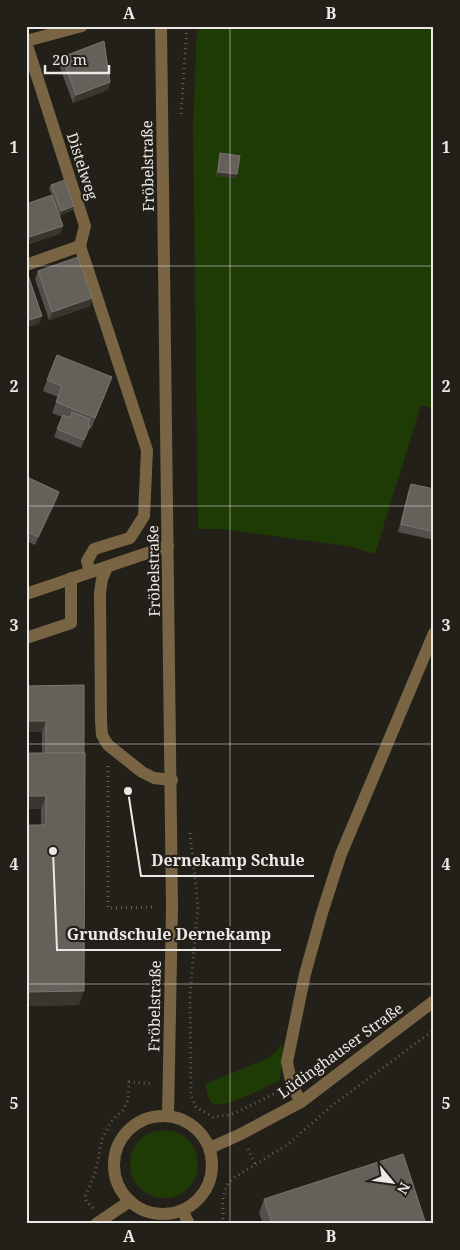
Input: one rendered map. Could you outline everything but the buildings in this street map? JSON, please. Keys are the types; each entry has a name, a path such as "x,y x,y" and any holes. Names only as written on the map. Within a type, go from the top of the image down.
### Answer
{"street":[{"path":"26,42 82,26"},
{"name":"Fröbelstraße","path":"162,26 172,780 172,907 168,1116"},
{"name":"Distelweg","path":"26,42 85,226 80,246"},
{"path":"26,265 80,246 147,450 144,516 130,538 94,549 87,561 90,572"},
{"path":"26,594 168,546"},
{"path":"108,566 102,579 100,593 102,734 108,745 142,772 154,778 172,780"},
{"path":"26,638 71,623 71,578"},
{"path":"301,1102 292,1086 287,1062 305,974 322,913 341,854 434,633"},
{"name":"Lüdinghauser Straße","path":"210,1148 301,1102 434,1001"},
{"path":"168,1116 186,1121 200,1132 210,1148 212,1167 208,1185 197,1200 182,1210 164,1214 146,1211 130,1201 118,1184 114,1165 118,1145 130,1128 148,1118 168,1116"},
{"path":"100,1221 130,1201"},
{"path":"182,1210 189,1224"}],"path":[{"path":"181,123 187,26"},
{"path":"108,745 108,908 198,906"},
{"path":"190,831 198,906 190,993 191,1095 196,1107 213,1117 231,1116 292,1086"},
{"path":"223,1224 223,1198 227,1185 235,1176 287,1146 334,1104 434,1030"},
{"path":"100,1221 85,1197 96,1170 102,1139 111,1122 123,1110 128,1100 129,1082 190,1085"}],"green space":[{"path":"197,26 434,26 434,409 421,405 375,554 348,546 220,529 198,529 193,126"},
{"path":"280,1045 283,1047 280,1080 228,1103 220,1105 212,1103 205,1084 269,1058"},
{"path":"171,1130 183,1136 192,1145 198,1157 196,1177 188,1188 171,1198 157,1198 140,1188 132,1177 130,1157 140,1140 151,1132"}],"place":[{"name":"Dernekamp Schule","path":"128,791"},
{"name":"Grundschule Dernekamp","path":"53,851"}]}
